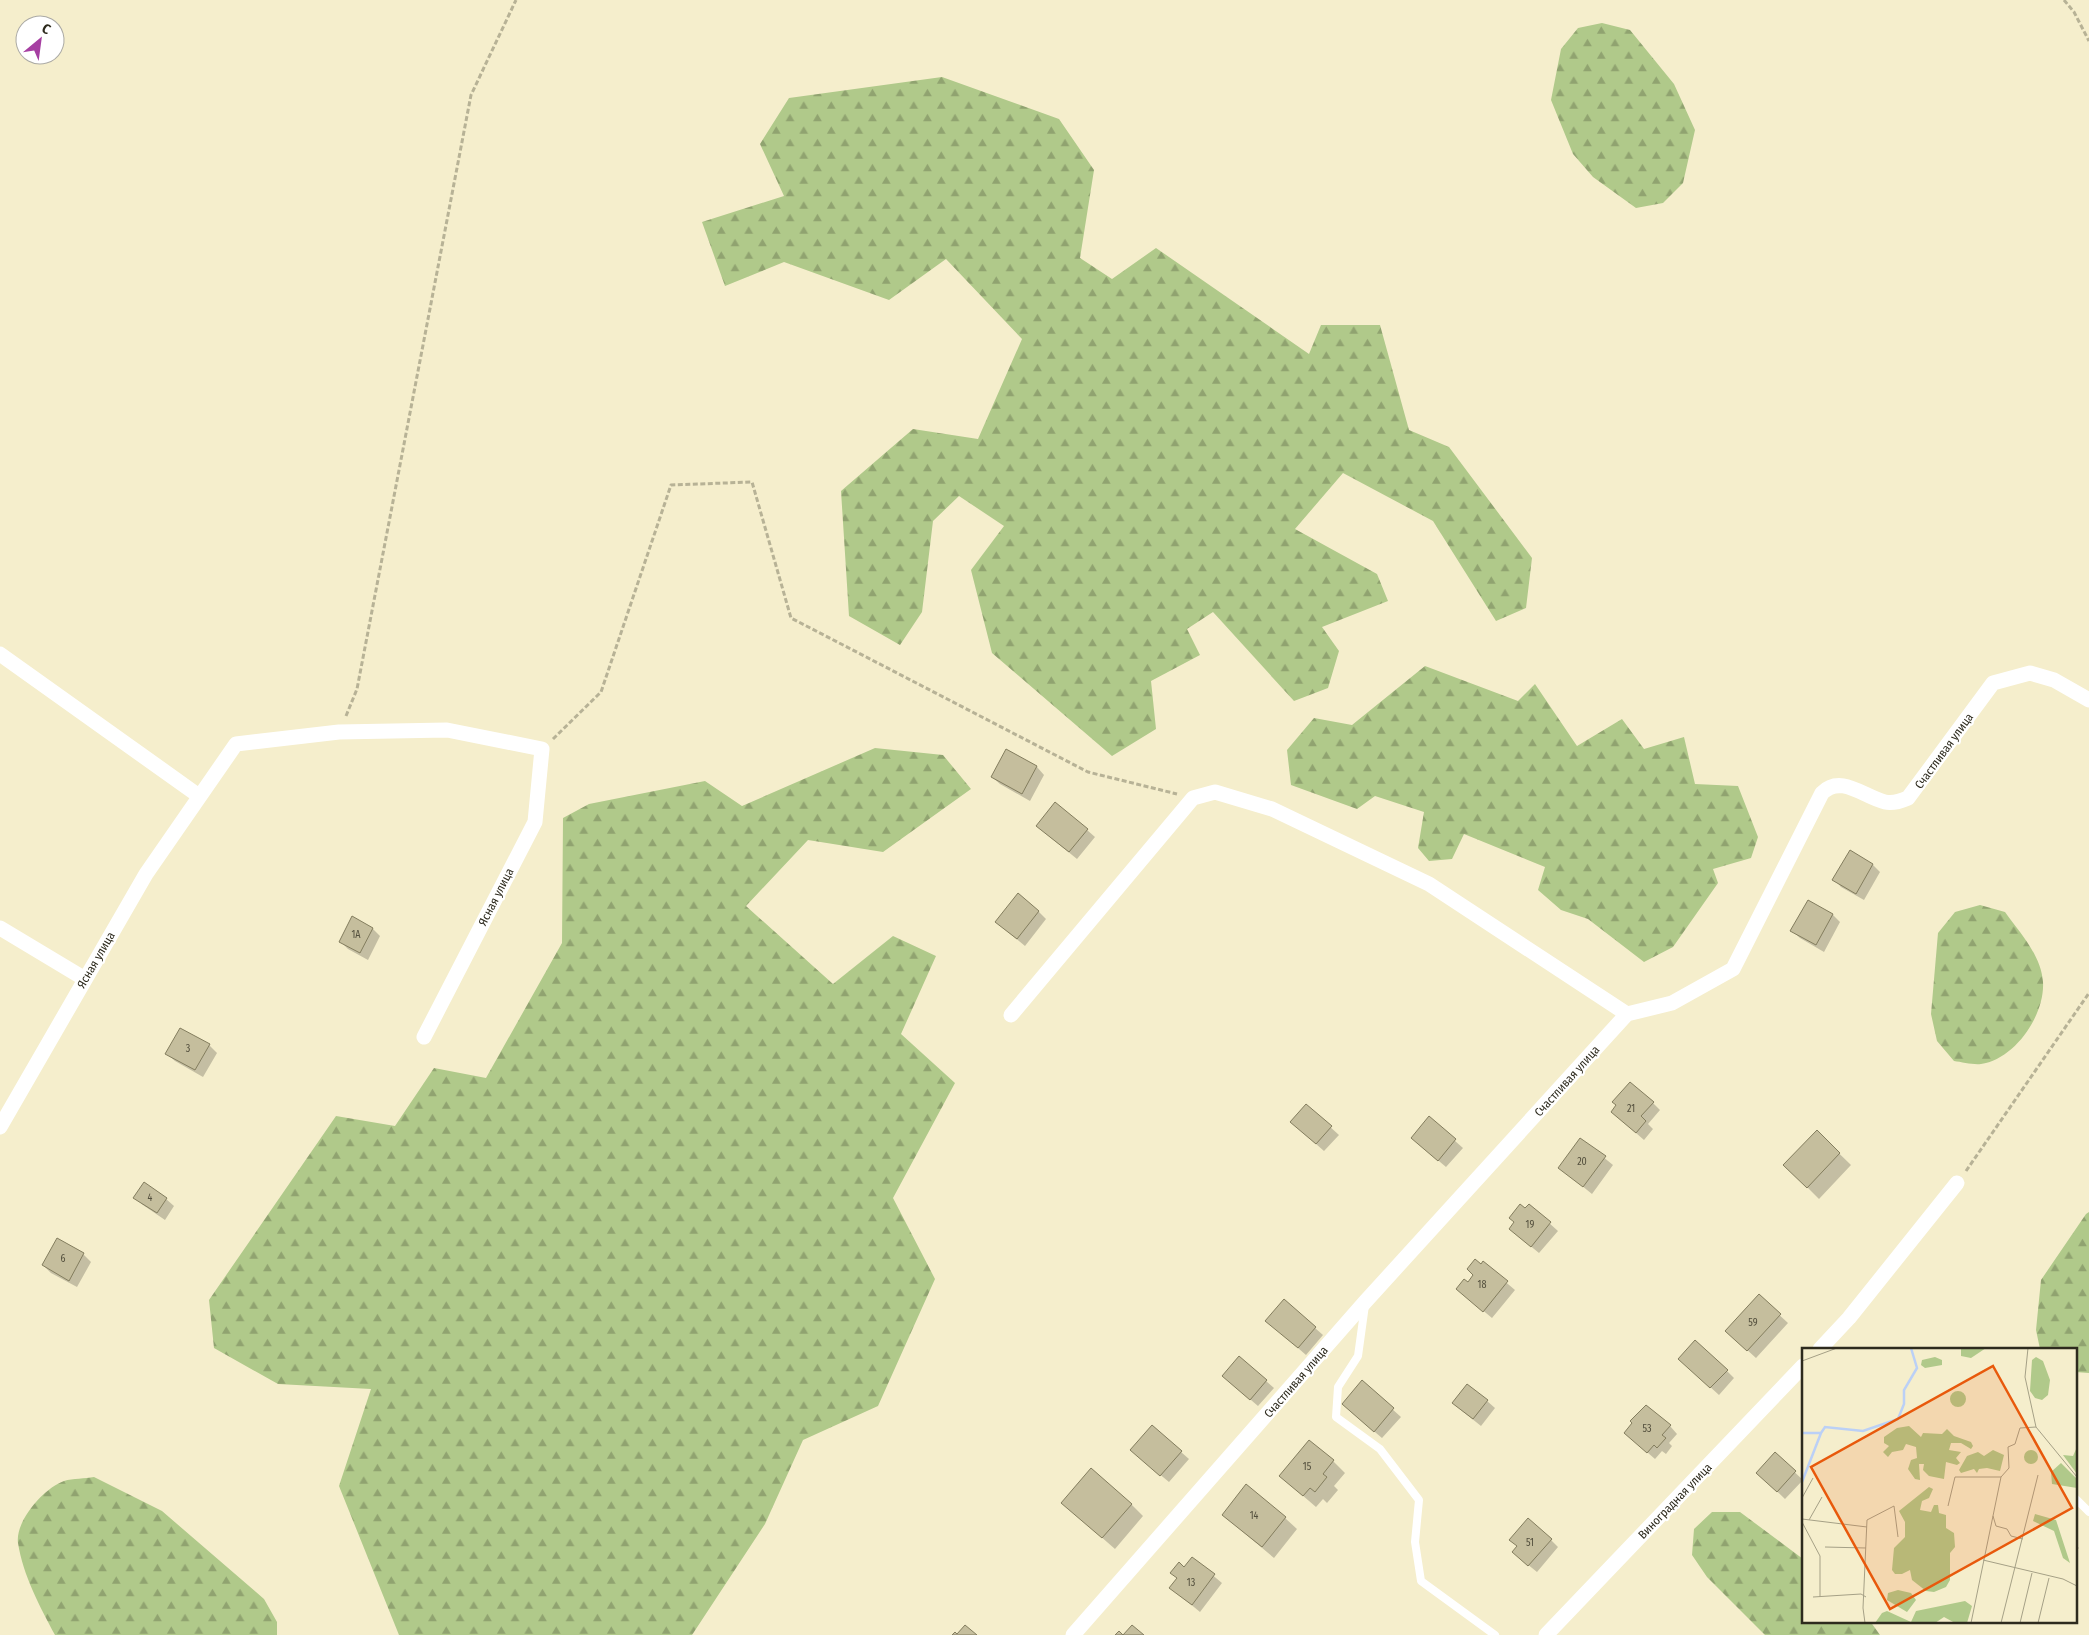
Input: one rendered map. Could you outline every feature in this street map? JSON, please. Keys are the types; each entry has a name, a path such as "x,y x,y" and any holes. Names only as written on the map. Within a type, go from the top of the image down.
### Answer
{"street":[{"path":"0,654 199,796"},
{"name":"Счастливая улица","path":"1074,1635 1366,1302 1627,1014 1672,1003 1734,969 1822,794 1828,788 1836,784 1885,802 1895,803 1908,798 1993,683 2030,674 2054,680 2089,700"},
{"name":"Ясная улица","path":"0,1127 146,874 236,744 340,732 446,730 542,749 534,822 424,1037"},
{"path":"1011,1015 1193,798 1215,792 1272,809 1429,884 1627,1014"},
{"path":"0,928 85,979"},
{"path":"1821,1348 1849,1318 1957,1183"},
{"name":"Виноградная улица","path":"1546,1635 1802,1367"}],"lane":[{"path":"1366,1302 1358,1356 1338,1387 1336,1417 1380,1449 1419,1500 1415,1542 1421,1580 1495,1635"},
{"path":"2076,1499 2089,1512"}],"path":[{"path":"340,732 357,688 471,95 516,0"},
{"path":"2064,0 2074,12 2089,41"},
{"path":"542,749 601,692 671,485 752,482 792,618 1088,772 1193,798"},
{"path":"1957,1183 2089,993"}],"green space":[{"path":"1602,23 1630,30 1674,84 1695,130 1683,183 1663,203 1636,208 1593,177 1573,154 1551,100 1561,49 1578,28"},
{"path":"942,77 1059,119 1094,170 1080,258 1112,279 1156,248 1309,354 1321,325 1380,325 1409,430 1449,447 1532,558 1526,608 1496,621 1433,521 1343,473 1295,529 1377,574 1388,601 1322,627 1339,651 1328,688 1294,701 1213,612 1187,629 1200,655 1151,681 1156,729 1112,756 992,653 971,570 1004,526 959,496 933,521 922,612 900,645 849,616 841,491 913,429 978,439 1022,339 946,259 889,300 784,262 725,286 702,222 784,196 760,144 789,98"},
{"path":"1425,666 1518,701 1535,684 1577,746 1622,719 1644,749 1684,737 1695,784 1738,786 1758,837 1751,858 1713,869 1718,883 1673,947 1644,962 1588,919 1561,910 1538,890 1545,867 1464,834 1452,859 1429,861 1418,848 1424,812 1375,796 1357,809 1291,785 1287,750 1314,718 1352,725"},
{"path":"875,748 943,755 971,789 883,852 808,840 746,906 833,984 893,936 936,956 901,1034 955,1083 893,1198 935,1279 878,1406 803,1440 765,1524 692,1635 399,1635 339,1486 371,1389 278,1384 214,1348 209,1300 336,1116 395,1126 434,1068 486,1078 562,943 563,818 589,804 705,781 742,806"},
{"path":"1980,905 2005,912 2034,954 2043,982 2039,1008 2025,1034 2016,1045 1994,1060 1981,1064 1971,1064 1954,1061 1937,1041 1931,1014 1938,933 1955,912"},
{"path":"2089,1212 2089,1373 2076,1372 2076,1348 2040,1348 2036,1330 2041,1280"},
{"path":"94,1477 162,1511 264,1599 277,1622 277,1635 55,1635 28,1579 20,1555 18,1534 32,1506 56,1485 71,1479"},
{"path":"1712,1512 1740,1512 1802,1558 1802,1622 1871,1622 1880,1635 1765,1635 1707,1577 1692,1555 1694,1529"}],"building":[{"path":"1006,749 1037,766 1022,794 991,777"},
{"path":"1055,802 1088,829 1069,852 1036,826"},
{"path":"1850,850 1873,864 1856,894 1832,880"},
{"path":"1018,893 1039,911 1017,939 995,922"},
{"path":"1808,900 1833,914 1816,945 1790,931"},
{"path":"352,916 373,928 360,953 339,942"},
{"path":"180,1028 210,1044 195,1070 165,1054"},
{"path":"1630,1082 1654,1102 1641,1116 1646,1121 1636,1133 1611,1112 1616,1105 1612,1102"},
{"path":"1306,1104 1332,1126 1316,1144 1290,1122"},
{"path":"1429,1116 1456,1139 1438,1161 1411,1138"},
{"path":"1817,1130 1840,1153 1807,1188 1783,1165"},
{"path":"1580,1138 1606,1156 1583,1187 1558,1168"},
{"path":"144,1182 167,1198 157,1213 133,1198"},
{"path":"1520,1204 1525,1208 1529,1204 1551,1222 1531,1247 1509,1229 1514,1222 1509,1218"},
{"path":"57,1238 84,1253 69,1281 42,1265"},
{"path":"1475,1259 1481,1264 1483,1261 1508,1281 1483,1312 1456,1289 1464,1279 1468,1282 1473,1275 1467,1269"},
{"path":"1759,1294 1781,1314 1747,1351 1725,1331"},
{"path":"1284,1299 1316,1327 1298,1348 1265,1321"},
{"path":"1695,1340 1728,1370 1710,1388 1678,1359"},
{"path":"1239,1356 1267,1380 1250,1400 1222,1376"},
{"path":"1362,1380 1394,1408 1374,1432 1342,1404"},
{"path":"1467,1384 1488,1400 1473,1419 1452,1403"},
{"path":"1646,1405 1671,1425 1662,1435 1666,1438 1657,1448 1654,1445 1647,1453 1624,1433 1632,1423 1630,1421"},
{"path":"1152,1425 1182,1451 1160,1476 1130,1450"},
{"path":"1309,1440 1334,1460 1323,1474 1327,1477 1315,1492 1310,1488 1303,1496 1279,1476"},
{"path":"1775,1452 1796,1471 1777,1492 1756,1473"},
{"path":"1091,1468 1132,1504 1102,1538 1061,1503"},
{"path":"1246,1484 1286,1517 1262,1547 1222,1515"},
{"path":"1528,1518 1552,1539 1528,1566 1512,1552 1517,1546 1509,1540"},
{"path":"1192,1557 1215,1574 1192,1605 1169,1588 1177,1578 1170,1573 1179,1562 1184,1567"},
{"path":"965,1625 977,1635 952,1635 955,1632 957,1634"},
{"path":"1132,1625 1144,1635 1123,1635"},
{"path":"1119,1631 1123,1635 1115,1635"}]}
